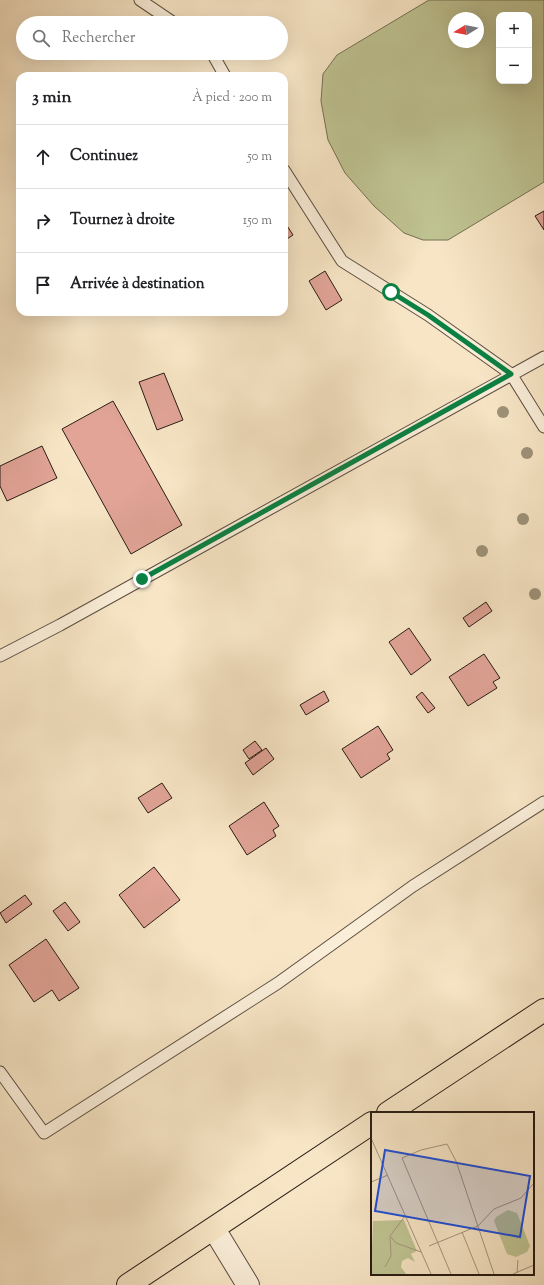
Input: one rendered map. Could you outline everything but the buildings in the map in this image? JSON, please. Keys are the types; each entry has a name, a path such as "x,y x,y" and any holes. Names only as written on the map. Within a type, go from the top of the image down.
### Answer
{"highway":[{"path":"390,1112 541,1015"},
{"path":"128,1285 371,1124"}],"street":[{"path":"214,1229 248,1285"}],"lane":[{"path":"140,0 164,16"},
{"path":"216,60 223,72"},
{"path":"288,176 342,261 428,315 511,374 544,427"},
{"path":"0,656 60,625 544,357"},
{"path":"0,1072 44,1133 278,983 413,886 544,802"}],"green space":[{"path":"429,0 544,0 544,182 448,240 423,240 404,233 374,206 345,173 328,140 321,101 323,74 337,55"}],"route":[{"path":"142,579 511,374 428,315 391,292"}]}
